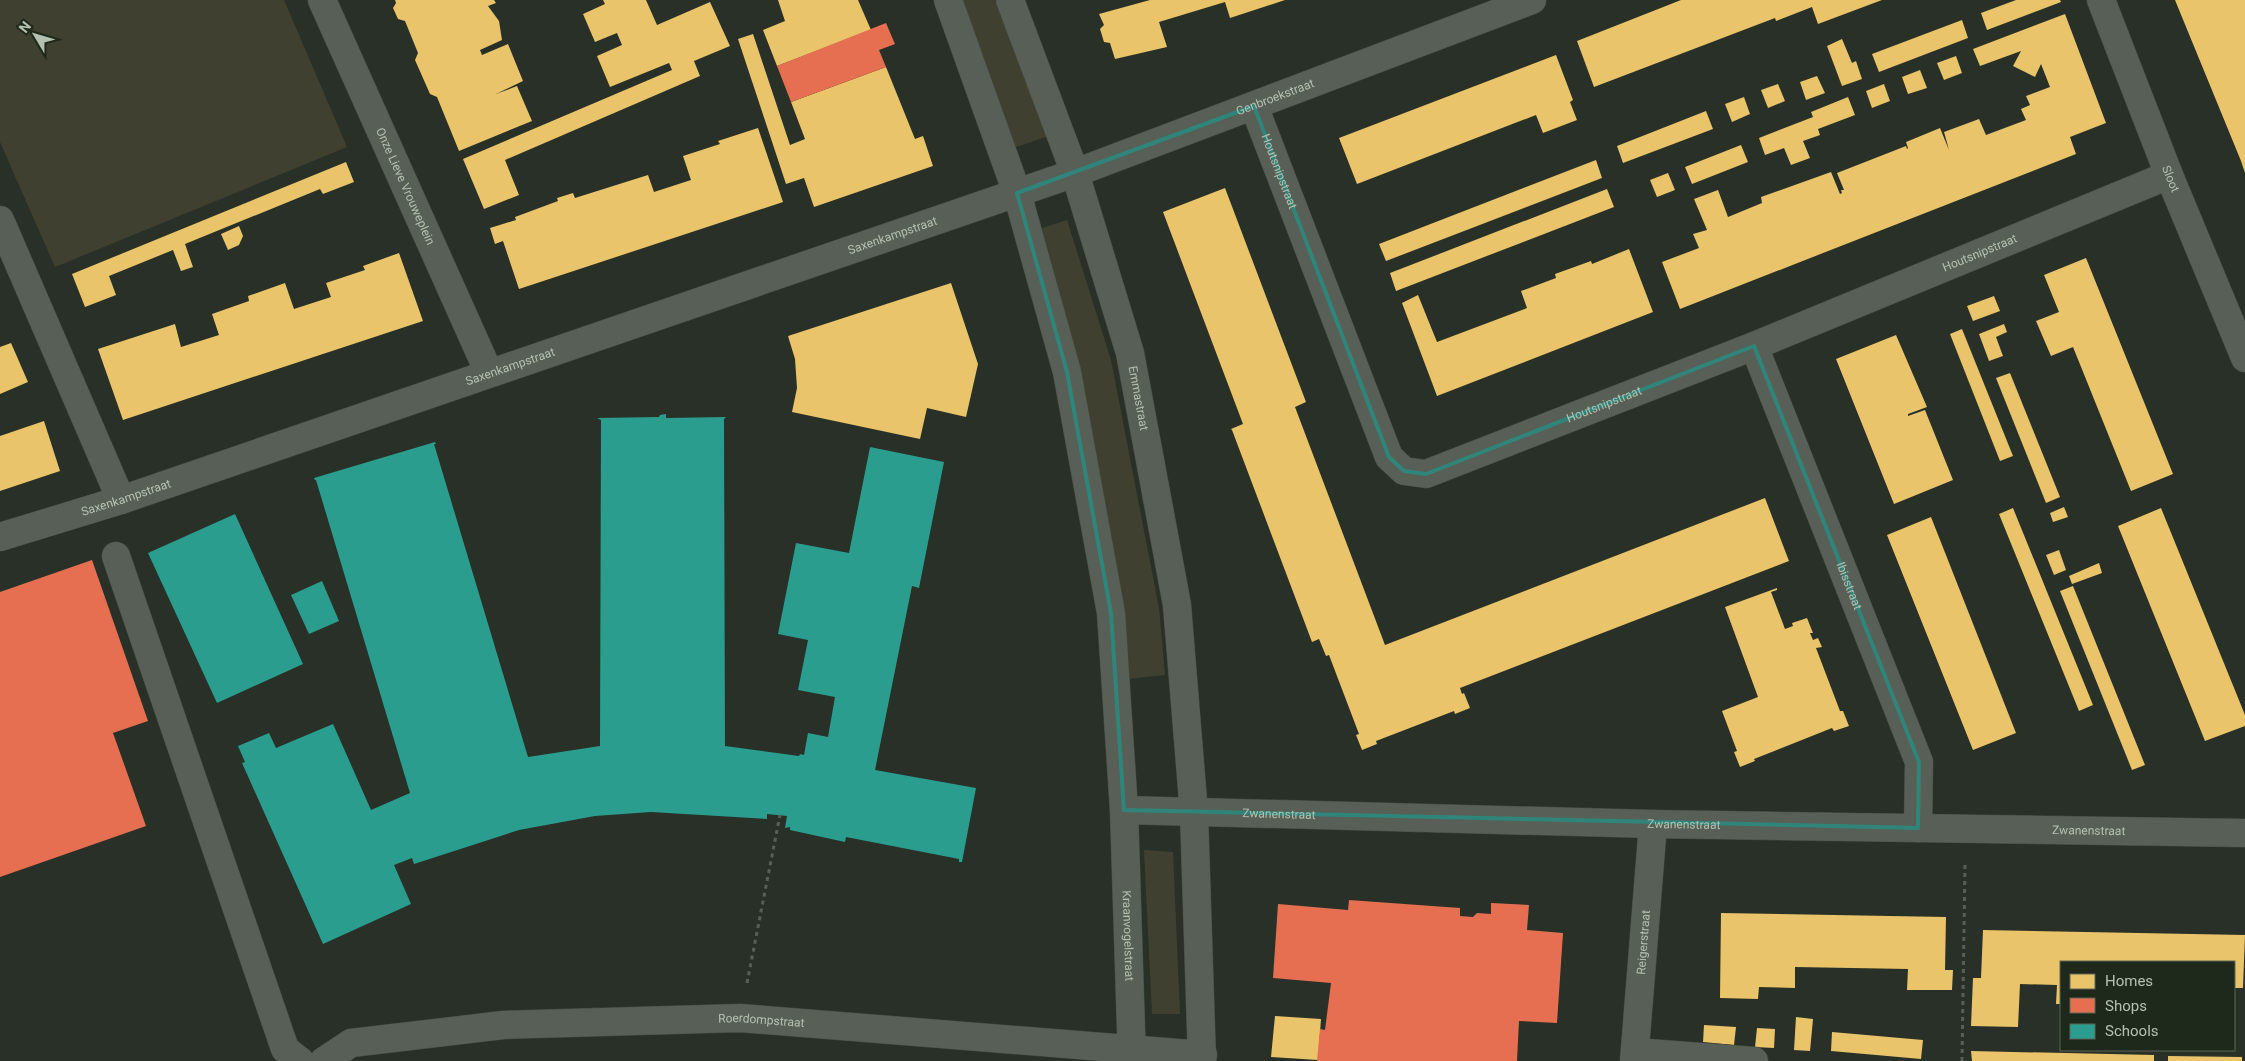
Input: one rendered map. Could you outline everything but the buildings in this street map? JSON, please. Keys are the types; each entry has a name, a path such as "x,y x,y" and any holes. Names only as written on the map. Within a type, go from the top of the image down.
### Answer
{"street":[{"name":"Onze Lieve Vrouweplein","path":"322,0 489,373"},
{"path":"948,0 1017,193 1067,372 1111,613 1124,810"},
{"name":"Emmastraat","path":"1010,0 1076,173 1130,353 1175,595 1194,814"},
{"name":"Genbroekstraat","path":"1017,193 1076,173 1532,0"},
{"name":"Sloot","path":"2101,0 2169,175 2245,358"},
{"name":"Houtsnipstraat","path":"1254,106 1390,457 1404,471 1426,474 1754,346 2169,175"},
{"name":"Saxenkampstraat","path":"0,536 121,500 1017,193"},
{"path":"0,220 121,500"},
{"name":"Ibisstraat","path":"1754,346 1919,762 1918,828"},
{"path":"116,556 285,1049 300,1061"},
{"name":"Zwanenstraat","path":"1124,810 1194,814 1653,824 2245,833"},
{"name":"Kraanvogelstraat","path":"1124,810 1132,1055"},
{"path":"1194,814 1203,1058"},
{"name":"Reigerstraat","path":"1634,1056 1653,824"},
{"name":"Roerdompstraat","path":"324,1061 351,1043 503,1025 740,1018 1132,1055 1203,1058"},
{"path":"1634,1056 1754,1061"}],"path":[{"path":"740,1018 780,815"},
{"path":"1962,1061 1966,829"}],"highlighted area":[{"path":"1254,106 1389,457 1404,471 1426,474 1754,346 1919,762 1918,828 1124,810 1111,613 1067,372 1017,193"}],"green space":[{"path":"0,0 284,0 347,147 55,267 0,142"},
{"path":"959,0 995,0 1048,136 1014,148"},
{"path":"1067,220 1111,360 1159,608 1165,675 1128,679 1125,612 1080,369 1042,228"},
{"path":"1144,850 1173,852 1180,1014 1152,1014"}]}
